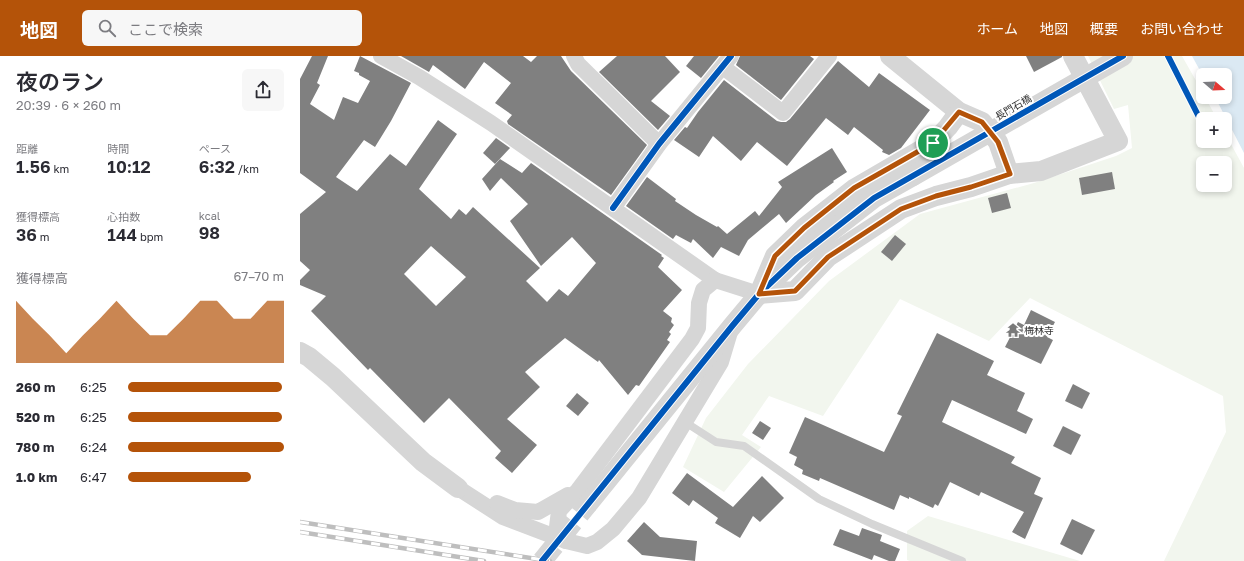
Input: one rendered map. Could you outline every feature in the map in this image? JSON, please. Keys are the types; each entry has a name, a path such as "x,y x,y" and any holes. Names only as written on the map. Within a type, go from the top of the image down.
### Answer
{"street":[{"path":"381,56 419,77 491,124 715,280 759,294 795,291 828,257 901,209 936,196 971,187 1010,174 1041,172 1118,142 1073,56"},
{"path":"574,56 578,64 659,144"},
{"path":"613,208 659,144 727,61 783,113 829,56"},
{"path":"890,56 959,112 982,122 998,142 1010,174"},
{"name":"長門石橋","path":"759,294 797,258 874,198 1122,56"},
{"path":"566,541 557,527 559,511 583,497 733,325 759,294 775,256 804,228 854,188 933,143 959,112"},
{"path":"458,488 515,510 538,512 583,497 692,339 698,328 699,303 703,290 715,280"},
{"path":"300,352 309,357 333,376 422,462 458,488 503,517 566,541 587,546 598,542 613,529 639,498 720,362 733,325"}],"lane":[{"path":"685,422 716,442 744,446 819,499 872,524 962,561"}],"shaded area":[{"path":"1088,56 1182,56 1196,81 1196,104 1209,104 1213,112 1196,112 1196,148 1232,148 1232,146 1244,168 1244,561 1164,561 1226,432 1223,396 1030,298 989,341 900,299 823,416 769,396 742,435 761,447 724,492 683,467 706,418 748,364 829,281 920,214 1034,183 1116,156 1132,148 1128,105 1114,109"},
{"path":"1192,56 1244,56 1244,153 1232,130 1232,112 1223,112 1219,104 1232,104 1232,68 1199,68"},
{"path":"928,516 1080,561 907,560 907,531"}],"building":[{"path":"312,56 328,56 317,83 320,85 310,104 334,120 343,97 358,103 370,81 354,71 360,56 411,83 375,147 364,140 336,177 357,191 390,154 406,166 438,120 457,134 419,189 451,219 459,209 466,215 473,207 540,268 526,281 547,302 559,289 568,296 596,263 572,237 541,266 510,221 528,204 501,178 490,191 482,179 500,159 522,173 531,163 662,255 661,256 664,258 658,267 682,290 663,311 672,318 671,322 674,325 669,332 671,334 667,340 670,342 639,386 636,385 628,395 599,360 598,362 565,338 525,372 540,387 507,419 537,445 512,473 495,458 501,451 449,398 424,423 370,368 368,370 311,311 326,296 300,285 300,280 310,270 300,261 300,214 326,192 300,173 300,79","holes":["431,246 466,277 436,306 404,274"]},
{"path":"401,56 523,56 531,62 537,56 561,56 571,71 647,145 611,195 508,124 507,121 512,115 495,103 511,83 484,62 465,89 433,65 429,72"},
{"path":"617,56 665,56 680,72 651,101 670,116 658,130 599,72"},
{"path":"694,56 719,56 701,78 686,66"},
{"path":"740,56 810,56 814,59 781,100 736,65"},
{"path":"1026,56 1062,56 1062,57 1034,72"},
{"path":"838,61 869,87 879,73 930,110 901,148 889,155 882,152 883,150 854,127 848,135 826,118 787,166 757,142 741,161 713,136 699,157 674,140 685,127 687,128 724,80 777,121 786,122"},
{"path":"496,138 510,148 495,164 483,153"},
{"path":"832,148 847,172 816,195 786,223 779,214 748,240 739,256 721,247 713,258 693,239 691,243 676,235 673,239 626,206 647,177 676,199 675,201 696,215 717,227 718,226 727,234 755,211 759,216 782,187 778,182"},
{"path":"1112,172 1115,189 1082,195 1079,178"},
{"path":"1007,193 1011,208 992,213 988,198"},
{"path":"895,235 906,244 892,261 881,252"},
{"path":"1031,310 1055,322 1047,337 1053,340 1041,364 1005,347 1018,322 1024,325"},
{"path":"937,333 994,361 987,375 1025,393 1017,411 1033,419 1026,434 952,400 942,422 1015,457 1011,463 1041,478 1034,494 1043,498 1025,539 1012,532 1024,512 981,492 979,496 950,482 938,506 935,504 933,508 909,497 909,499 900,495 894,510 820,478 819,481 802,474 803,470 794,465 797,457 789,453 805,417 884,452 902,416 897,414"},
{"path":"1073,384 1090,393 1082,409 1065,401"},
{"path":"577,393 589,403 578,416 566,406"},
{"path":"760,421 771,428 763,440 752,433"},
{"path":"1063,426 1081,435 1071,455 1053,446"},
{"path":"687,473 733,507 762,476 784,498 760,522 753,516 740,538 715,523 718,518 693,500 689,506 672,493"},
{"path":"1072,519 1095,530 1082,555 1060,544"},
{"path":"644,522 660,537 697,541 695,561 642,555 627,541"},
{"path":"862,528 882,535 880,541 900,549 895,561 889,561 874,555 872,560 833,545 840,529 859,536"}],"tunnel":[{"path":"542,561 588,504"}],"railway":[{"path":"300,522 550,561"},
{"path":"300,532 484,561"}],"cycle path":[{"path":"613,208 659,144 731,56"},
{"path":"542,561 759,294 797,258 874,198 1123,56"},
{"path":"1168,56 1196,112"}],"place":[{"name":"梅林寺","path":"1013,330"}],"route":[{"path":"959,112 982,122 998,142 1010,174 971,187 936,196 901,209 828,257 795,291 759,294 775,256 804,228 854,188 933,143 948,127 959,112"}]}
